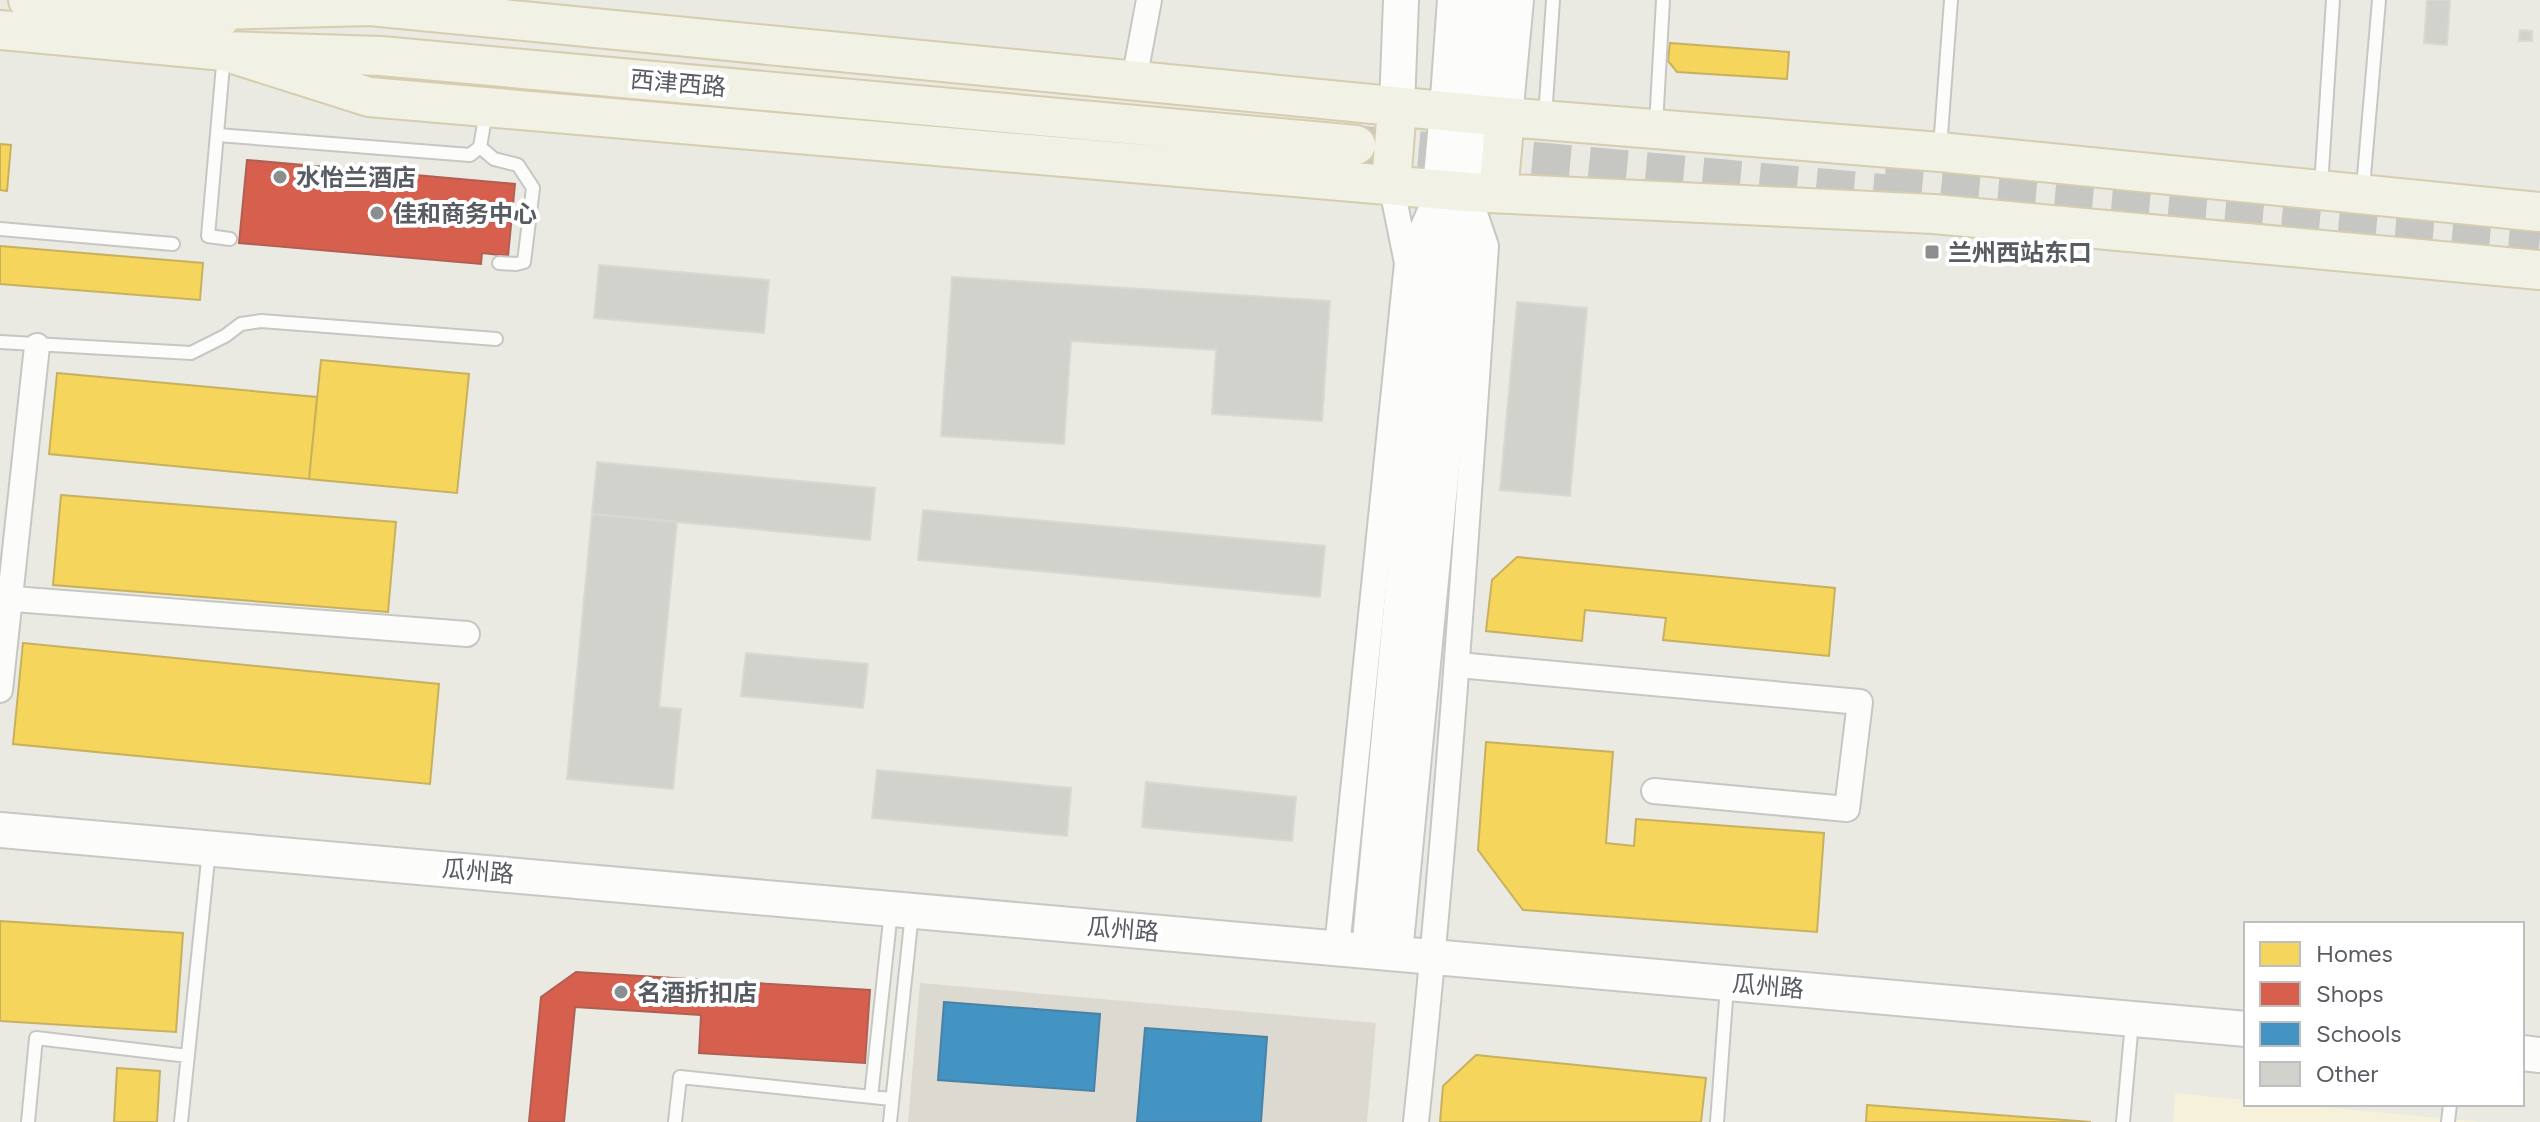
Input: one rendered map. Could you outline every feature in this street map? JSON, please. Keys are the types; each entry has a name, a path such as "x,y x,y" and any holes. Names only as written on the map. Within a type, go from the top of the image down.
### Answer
{"main road":[{"name":"西津西路","path":"0,30 224,51 381,56 1356,137 388,37 207,6 28,0"},
{"path":"207,6 370,6 1397,107 1940,152 2540,212"},
{"path":"224,51 369,97 1468,191 1934,214 2540,270"},
{"path":"1391,184 1397,107"},
{"path":"1468,191 1476,114"}],"street":[{"path":"1134,80 1149,0"},
{"path":"1397,107 1401,0"},
{"path":"1455,0 1476,114"},
{"path":"1367,950 1468,191 1485,0"},
{"path":"1476,114 1516,0"},
{"path":"1367,950 1407,263 1391,184"},
{"path":"1407,263 1468,191"},
{"path":"1416,1122 1434,956 1458,665 1486,246 1468,191"},
{"path":"0,690 4,598 37,346"},
{"path":"4,598 467,634"},
{"path":"1458,665 1860,702 1847,809 1654,791"},
{"name":"瓜州路","path":"0,830 2244,1029"}],"lane":[{"path":"1545,120 1553,0"},
{"path":"1656,129 1663,0"},
{"path":"1940,152 1951,0"},
{"path":"2321,190 2333,0"},
{"path":"2362,195 2379,0"},
{"path":"224,51 208,236 230,239"},
{"path":"218,135 470,155 480,147 487,107"},
{"path":"480,147 494,159 518,165 533,188 524,262 499,263"},
{"path":"0,229 173,244"},
{"path":"0,342 191,353 241,324 261,321 496,339"},
{"path":"181,1122 209,847"},
{"path":"871,1097 902,909"},
{"path":"890,1122 902,909"},
{"path":"1717,1122 1728,983"},
{"path":"2123,1122 2132,1019"},
{"path":"28,1122 36,1038 188,1056"},
{"path":"675,1122 680,1077 891,1099"}],"shaded area":[{"path":"920,983 1376,1023 1367,1122 908,1122"},
{"path":"2175,1093 2244,1100 2244,1106 2313,1106 2483,1122 2173,1122"}],"building: Homes":[{"path":"1670,43 1789,52 1787,79 1677,72 1668,61"},
{"path":"0,144 11,145 7,191 0,190"},
{"path":"0,246 203,263 200,300 0,284"},
{"path":"321,360 469,374 457,493 309,479"},
{"path":"57,373 317,397 309,479 49,454"},
{"path":"61,495 396,522 388,612 53,585"},
{"path":"1517,557 1835,588 1829,656 1663,640 1666,618 1585,610 1582,641 1486,631 1492,580"},
{"path":"23,643 439,684 430,784 13,744"},
{"path":"1486,742 1613,752 1606,843 1634,846 1636,819 1824,833 1817,932 1523,910 1478,850"},
{"path":"0,921 183,933 176,1032 0,1021"},
{"path":"1476,1055 1706,1078 1701,1122 1440,1122 1443,1086"},
{"path":"117,1068 160,1071 157,1122 114,1122"},
{"path":"1867,1105 2091,1122 1866,1122"}],"building: Shops":[{"name":"佳和商务中心","path":"247,160 515,184 508,256 482,253 481,264 239,243"},
{"path":"576,972 870,990 865,1063 699,1053 701,1015 575,1007 564,1122 529,1122 541,997"}],"building: Schools":[{"path":"944,1002 1100,1014 1094,1091 938,1080"},
{"path":"1145,1028 1267,1037 1261,1122 1137,1122"}],"building: Other":[{"path":"2427,0 2450,0 2447,45 2424,43"},
{"path":"2520,30 2532,31 2532,41 2519,41"},
{"path":"599,265 769,280 764,333 594,318"},
{"path":"952,277 1330,301 1322,421 1212,414 1216,350 1071,341 1064,444 941,436"},
{"path":"1517,302 1587,308 1570,496 1500,490"},
{"path":"597,462 875,488 870,540 592,514"},
{"path":"923,510 1325,546 1320,597 918,560"},
{"path":"592,514 677,522 659,707 681,709 673,789 567,779"},
{"path":"746,653 868,664 863,708 741,696"},
{"path":"877,770 1071,788 1067,836 872,818"},
{"path":"1146,782 1296,797 1292,841 1142,827"}],"tunnel":[{"path":"1362,145 1915,196"},
{"path":"1885,177 2540,236"}],"place":[{"name":"水怡兰酒店","path":"280,177"},
{"name":"佳和商务中心","path":"377,213"},
{"name":"兰州西站东口","path":"1932,252"},
{"name":"名酒折扣店","path":"621,992"}]}
